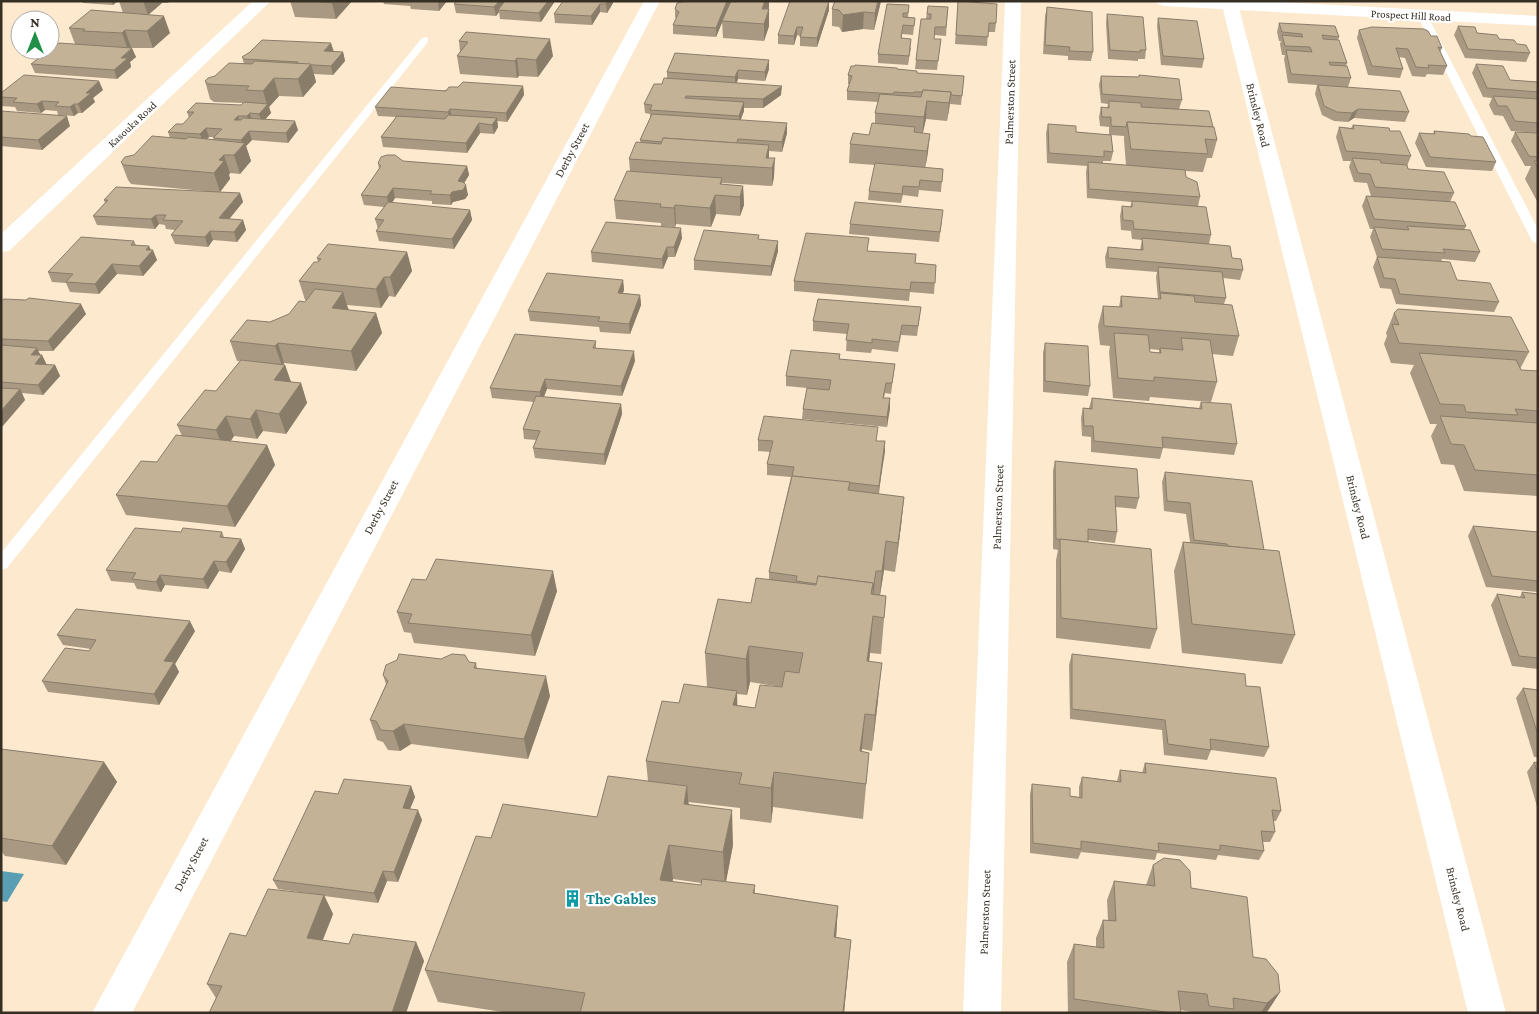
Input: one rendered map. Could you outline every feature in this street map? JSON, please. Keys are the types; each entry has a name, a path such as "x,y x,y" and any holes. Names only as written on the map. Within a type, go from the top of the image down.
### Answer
{"street":[{"name":"Kasouka Road","path":"1,246 263,1"},
{"name":"Derby Street","path":"111,1013 652,1"},
{"name":"Palmerston Street","path":"982,1013 1013,1"},
{"name":"Prospect Hill Road","path":"1164,1 1230,3 1538,21"},
{"name":"Brinsley Road","path":"1230,3 1487,1013"}],"lane":[{"path":"1422,15 1538,241"},
{"path":"1,564 425,40"}],"water":[{"path":"1,871 24,874 7,902 1,901"}],"building":[{"path":"310,1 333,1 332,3"},
{"path":"457,1 499,1 494,7 454,4"},
{"path":"505,1 548,1 539,13 498,10"},
{"path":"563,1 608,1 606,4 600,4 591,16 554,14"},
{"path":"685,1 727,1 716,28 673,25 679,12 675,9 677,3"},
{"path":"731,1 765,1 762,9 769,9 764,24 722,21"},
{"path":"790,1 829,1 817,38 800,37 803,27 797,27 794,36 778,35"},
{"path":"835,1 878,1 875,13 864,12 843,15 839,10 832,9"},
{"path":"958,1 997,4 996,23 989,23 988,37 956,35"},
{"path":"887,4 909,5 908,13 903,13 903,17 915,18 914,26 903,25 901,38 911,39 909,56 878,54"},
{"path":"928,6 948,7 946,27 935,27 934,39 941,39 938,61 916,60 921,19 931,19 931,14 927,14"},
{"path":"1047,7 1092,12 1093,52 1069,51 1070,47 1045,45"},
{"path":"91,10 164,16 147,31 125,30 122,33 83,31 85,29 69,28"},
{"path":"1107,14 1143,17 1146,50 1140,50 1140,52 1110,50"},
{"path":"1158,18 1197,21 1204,59 1163,56"},
{"path":"1279,23 1335,26 1339,37 1322,35 1323,39 1339,40 1347,63 1329,62 1330,65 1347,66 1351,78 1291,74 1286,50 1312,52 1310,47 1285,46 1282,35 1303,37 1302,34 1282,32"},
{"path":"1458,26 1475,27 1477,33 1497,35 1499,39 1514,40 1517,44 1526,45 1530,53 1468,49"},
{"path":"1372,27 1424,29 1428,31 1431,36 1437,36 1442,48 1438,47 1447,66 1428,65 1429,68 1416,67 1408,49 1396,48 1403,69 1372,66 1359,30"},
{"path":"466,32 550,39 536,60 517,58 515,61 457,56 468,42 459,41"},
{"path":"262,40 331,43 324,51 343,52 331,66 244,59 242,57"},
{"path":"60,43 132,48 121,58 128,58 114,70 31,64 36,60 60,60"},
{"path":"675,53 769,60 765,72 738,70 735,77 667,72"},
{"path":"255,61 311,64 298,79 274,78 263,91 246,90 249,86 208,84 205,81 215,76 229,63 252,64"},
{"path":"1476,64 1503,66 1510,80 1538,82 1538,92 1487,88"},
{"path":"851,66 897,68 917,71 917,73 964,76 962,96 951,95 951,92 923,90 922,92 913,93 894,92 893,94 847,91 852,76 848,75"},
{"path":"24,75 99,81 86,93 91,93 78,104 70,107 55,106 59,102 42,101 37,104 13,102 17,98 1,97 1,93"},
{"path":"1139,75 1179,79 1182,100 1102,94 1101,76 1139,77"},
{"path":"664,78 782,86 763,99 686,96 685,98 744,102 739,116 650,110 652,105 644,104 654,84 662,84"},
{"path":"463,82 523,86 506,113 450,109 448,112 375,107 391,87 446,91 449,87 458,87"},
{"path":"1318,85 1400,91 1409,112 1358,109 1352,113 1337,112 1324,106"},
{"path":"923,90 951,92 949,103 927,101 924,117 875,113 880,94 921,97"},
{"path":"1493,96 1538,99 1538,123 1515,121 1507,106 1498,106"},
{"path":"1109,101 1141,103 1141,107 1209,111 1213,127 1127,122 1126,127 1111,126 1111,117 1102,117 1101,107 1109,108"},
{"path":"244,102 268,104 259,114 250,113 247,116 238,116 234,120 241,120 243,118 295,121 286,133 249,131 241,140 213,138 222,129 206,128 200,134 168,132 176,124 183,124 194,112 187,112 196,103 241,105"},
{"path":"1,111 67,116 38,140 1,137"},
{"path":"652,114 787,123 782,142 738,139 737,143 663,138 662,142 640,140"},
{"path":"448,115 497,118 492,125 479,123 466,143 381,137 397,116 445,119"},
{"path":"1127,122 1214,127 1217,140 1205,139 1208,154 1131,149"},
{"path":"872,123 915,127 914,132 930,134 927,151 850,144 853,133 869,135"},
{"path":"1048,124 1076,126 1076,132 1111,135 1113,152 1104,151 1104,157 1049,153"},
{"path":"1353,125 1389,128 1390,131 1400,131 1411,156 1346,151 1339,127 1354,129"},
{"path":"1434,131 1483,137 1496,162 1430,157 1419,133 1435,134"},
{"path":"1515,132 1538,133 1538,157 1529,156"},
{"path":"152,136 186,139 188,137 245,143 234,155 224,155 219,160 224,161 214,173 124,165 121,162 125,157 134,155"},
{"path":"663,138 769,145 766,158 775,158 772,168 629,159 636,142 661,144"},
{"path":"395,155 403,161 467,166 458,181 466,185 463,190 452,192 450,195 430,194 432,191 393,188 387,197 361,195 381,166 378,163 381,157"},
{"path":"1352,158 1380,160 1381,163 1407,165 1408,169 1444,172 1454,193 1375,187 1370,174 1358,173"},
{"path":"1088,162 1185,170 1186,177 1197,182 1200,197 1089,189"},
{"path":"875,163 943,169 942,182 920,180 919,187 903,186 902,194 869,191"},
{"path":"627,171 722,178 720,184 743,186 740,197 715,195 710,208 675,205 674,208 660,207 661,204 614,200"},
{"path":"116,187 240,193 219,218 243,220 234,232 210,231 205,237 171,235 183,221 163,220 166,215 156,215 151,219 93,216 108,200 104,200"},
{"path":"1366,196 1455,202 1466,226 1374,219"},
{"path":"1132,201 1206,207 1211,235 1134,229 1133,221 1123,220 1122,206 1132,207"},
{"path":"388,202 470,210 452,239 376,231 384,220 375,219"},
{"path":"855,202 943,210 940,232 850,224"},
{"path":"606,222 681,228 674,247 667,247 662,259 591,252"},
{"path":"1407,226 1470,230 1480,252 1443,249 1445,253 1382,249 1374,227 1409,230"},
{"path":"704,230 759,235 758,239 778,241 771,266 694,260"},
{"path":"806,233 869,238 867,251 916,254 915,263 936,265 935,283 911,282 910,290 794,281"},
{"path":"81,237 134,241 131,245 149,246 146,250 153,250 139,266 112,264 95,284 66,282 73,274 48,272"},
{"path":"1142,238 1230,246 1232,258 1241,259 1243,270 1108,258 1108,247 1143,250"},
{"path":"328,244 407,252 390,277 384,277 376,289 299,281 314,262 318,262 321,259 317,258"},
{"path":"1377,257 1450,262 1457,280 1490,283 1499,302 1400,294 1395,279 1384,278"},
{"path":"1158,267 1222,272 1226,298 1160,292"},
{"path":"547,273 623,280 618,293 640,295 629,324 598,321 600,317 528,311"},
{"path":"315,289 343,292 332,308 376,313 351,351 278,343 275,346 230,341 247,320 270,322 289,314 299,301 305,302"},
{"path":"1160,293 1194,296 1195,302 1232,305 1239,336 1104,326 1103,306 1122,307 1121,296 1161,299"},
{"path":"29,298 81,304 48,341 1,339 1,301 4,299 26,300"},
{"path":"818,299 921,307 918,326 902,325 899,342 872,339 872,343 846,340 849,324 813,321"},
{"path":"1398,309 1511,317 1529,352 1399,343 1392,324 1399,325 1394,313"},
{"path":"1114,333 1148,335 1150,352 1161,353 1160,348 1183,350 1181,338 1210,340 1217,382 1154,377 1154,381 1118,378"},
{"path":"515,334 596,341 593,348 634,351 621,386 545,379 540,392 490,388"},
{"path":"1045,343 1088,346 1090,386 1045,381"},
{"path":"1,345 37,348 31,355 42,355 35,364 55,365 38,385 1,382"},
{"path":"791,350 840,354 839,359 895,364 892,383 886,383 883,398 890,398 887,417 803,409 807,388 829,390 831,380 786,376"},
{"path":"1419,353 1516,360 1521,370 1538,371 1538,411 1515,409 1518,415 1466,412 1464,405 1440,404"},
{"path":"241,360 285,365 274,380 301,383 279,414 256,410 250,419 226,416 216,430 177,425 205,390 216,391"},
{"path":"1,388 20,389 1,411"},
{"path":"536,396 621,404 604,454 533,448 540,431 523,429"},
{"path":"1092,398 1202,409 1201,402 1231,404 1237,444 1162,437 1163,448 1094,441 1093,426 1084,426 1083,408 1092,409"},
{"path":"764,416 878,427 876,441 885,441 879,486 792,476 794,467 767,464 773,441 758,440"},
{"path":"1440,416 1538,423 1538,475 1475,470 1464,445 1451,444"},
{"path":"176,435 267,445 227,506 116,495 141,461 157,462"},
{"path":"1055,461 1137,469 1139,498 1115,496 1117,532 1088,529 1088,542 1056,539"},
{"path":"1165,472 1252,481 1264,550 1194,540 1190,503 1167,501"},
{"path":"792,476 850,482 848,490 904,497 898,543 886,541 882,571 876,571 873,590 873,583 818,576 817,584 796,581 797,576 769,572"},
{"path":"1473,526 1538,532 1538,581 1492,576"},
{"path":"135,528 181,532 183,528 222,532 220,537 241,539 226,562 214,561 203,579 160,575 156,582 132,579 136,573 106,570"},
{"path":"1060,539 1151,549 1157,629 1061,618"},
{"path":"1183,542 1279,551 1295,635 1192,624"},
{"path":"436,559 553,571 531,635 408,623 412,614 397,612 412,579 426,580"},
{"path":"818,576 873,583 871,594 886,596 884,618 873,616 867,661 882,663 875,715 865,714 860,751 869,753 866,784 774,772 771,788 739,784 742,773 646,761 662,701 679,703 684,684 737,691 733,705 755,708 760,685 782,687 785,671 799,673 803,653 749,646 746,659 705,653 718,599 751,603 756,578 816,585"},
{"path":"1522,592 1538,594 1538,658 1519,656 1497,594 1525,598"},
{"path":"76,609 190,621 164,661 174,662 154,694 42,681 65,648 89,651 96,640 57,635"},
{"path":"399,654 441,659 452,654 465,655 469,662 476,663 474,668 546,676 524,739 404,724 393,731 381,730 376,721 370,720 388,681 383,675 386,665 397,660"},
{"path":"1072,654 1245,674 1246,686 1260,687 1269,747 1210,739 1211,750 1168,744 1165,720 1072,709"},
{"path":"1523,688 1538,690 1538,735"},
{"path":"1,749 104,762 52,846 1,838"},
{"path":"1534,762 1538,763 1538,775"},
{"path":"1145,763 1276,778 1281,811 1272,810 1275,832 1261,831 1264,851 1220,845 1220,850 1158,843 1159,851 1081,841 1081,849 1033,843 1032,784 1070,788 1070,796 1082,798 1082,777 1121,782 1120,770 1146,773"},
{"name":"The Gables","path":"608,776 687,786 684,804 732,810 723,852 669,845 660,880 701,885 702,879 755,885 753,893 838,906 834,937 851,940 843,1013 580,1013 585,993 425,970 476,836 491,838 503,804 597,817"},
{"path":"344,779 411,786 403,808 418,810 394,872 383,871 374,893 273,880 315,791 338,794"},
{"path":"1164,858 1180,860 1190,871 1191,888 1247,897 1253,957 1266,959 1278,974 1280,992 1267,1003 1233,998 1234,1009 1209,1006 1207,994 1178,991 1181,1013 1172,1013 1074,999 1074,944 1104,948 1103,920 1116,921 1114,881 1155,886 1153,865"},
{"path":"268,889 324,895 307,938 349,944 353,934 416,942 392,1013 209,1013 222,986 207,984 230,933 246,936"}],"place":[{"name":"The Gables","path":"572,899"}]}
